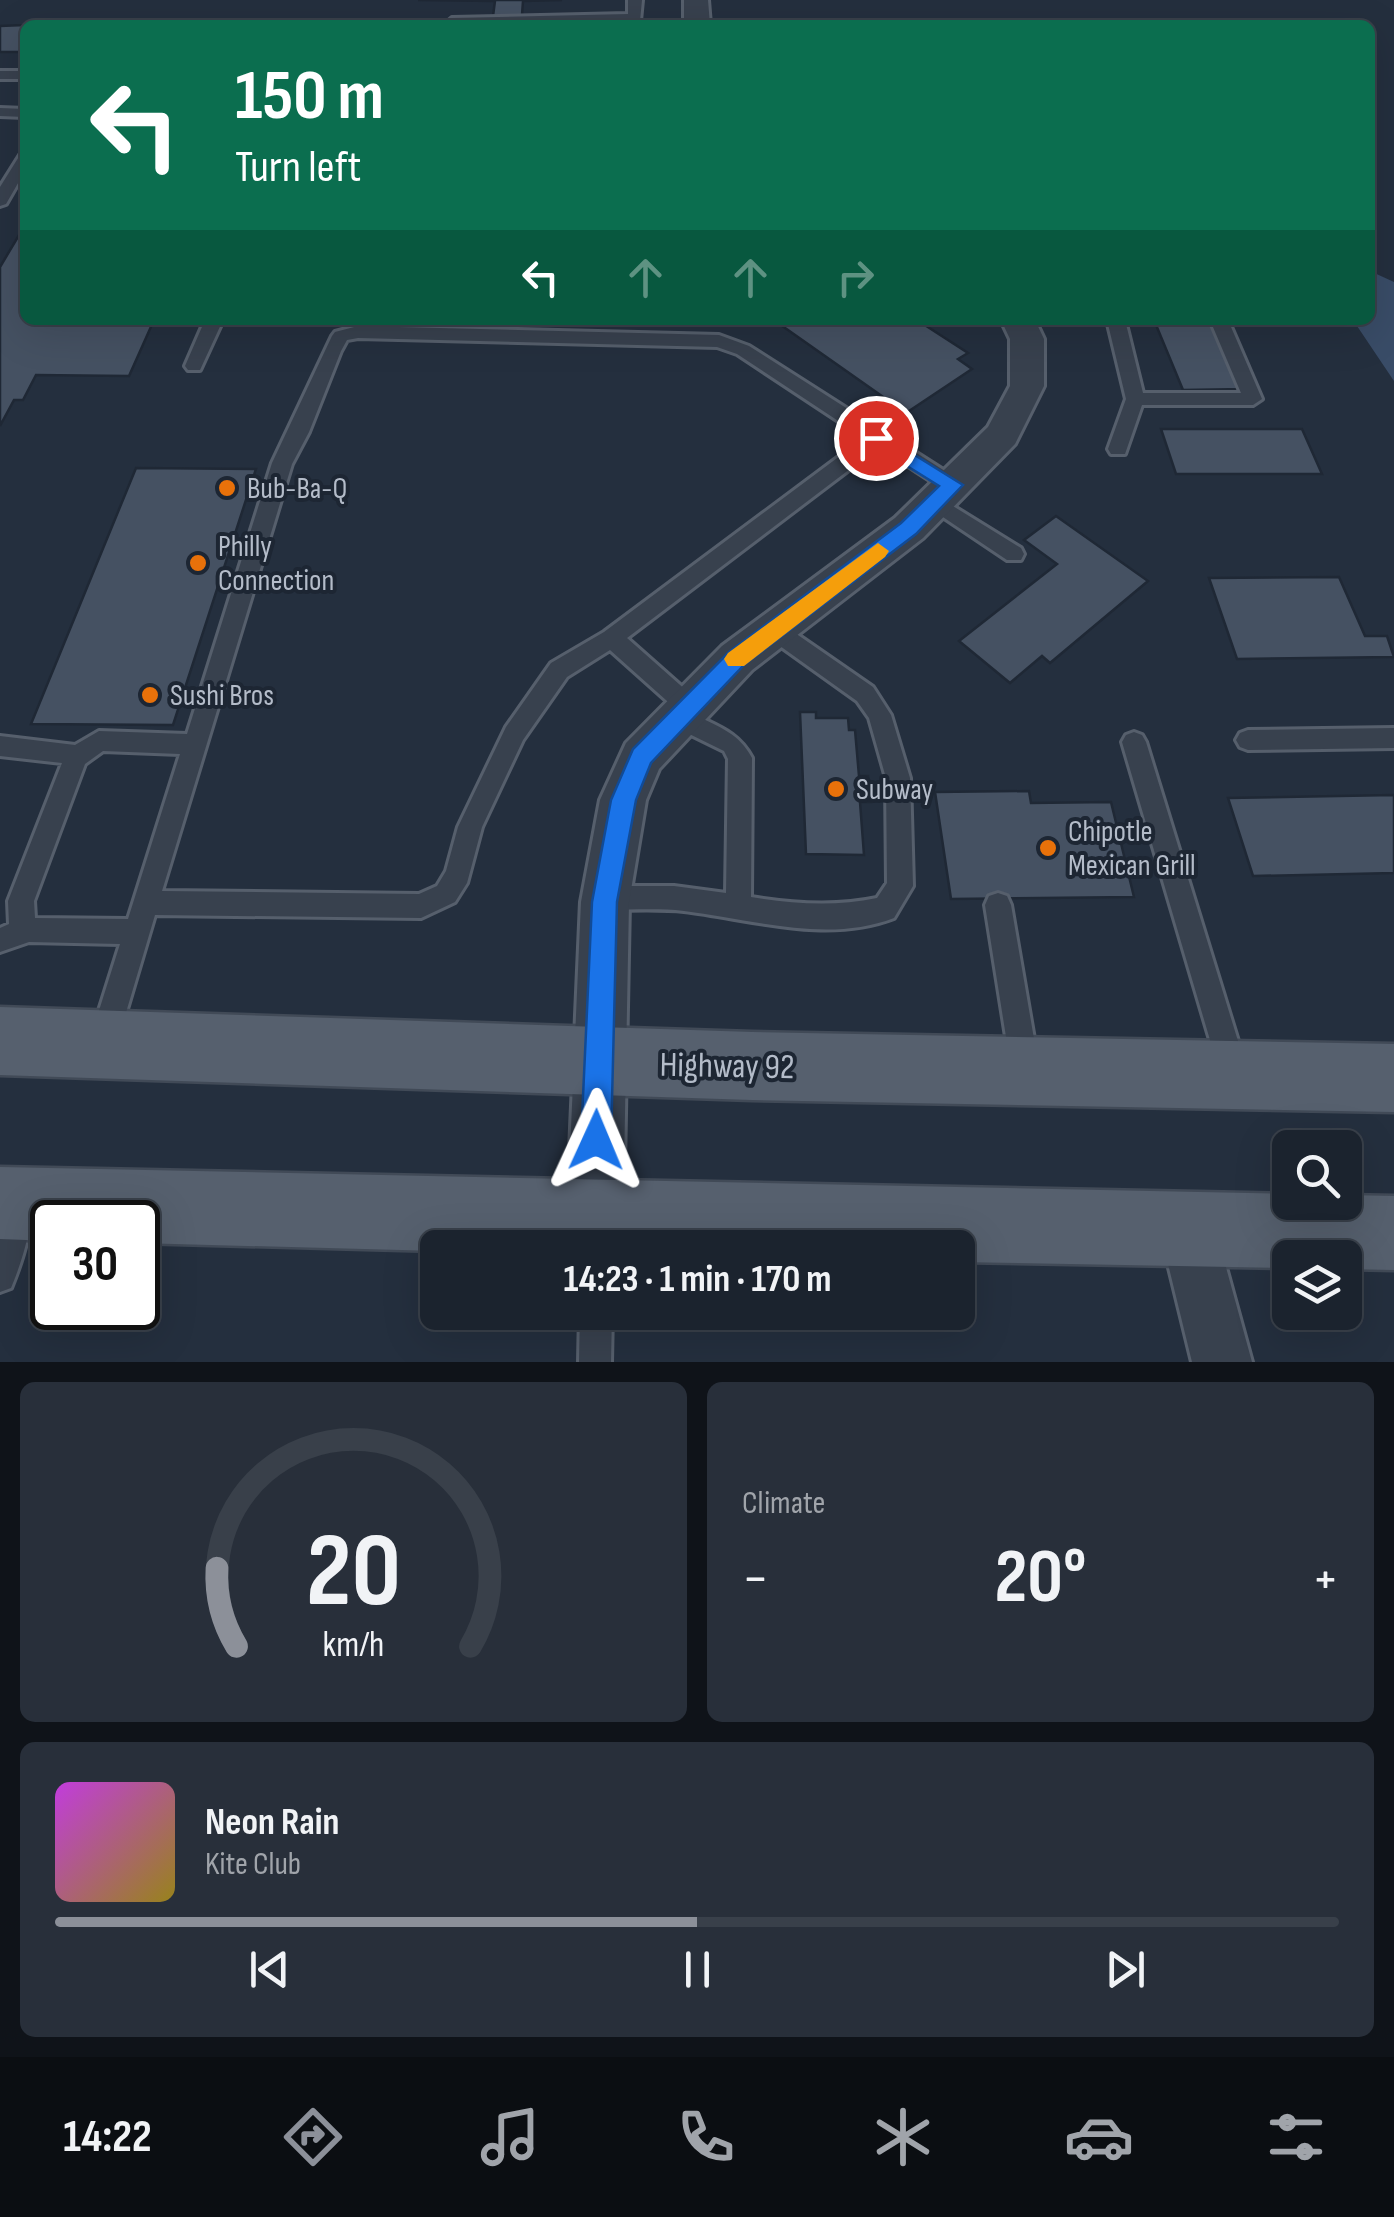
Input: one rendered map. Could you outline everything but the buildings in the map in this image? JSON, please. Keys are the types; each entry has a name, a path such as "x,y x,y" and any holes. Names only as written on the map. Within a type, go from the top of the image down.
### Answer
{"main road":[{"name":"Highway 92","path":"0,1041 597,1062 1394,1078"},
{"path":"9,1203 536,1230"},
{"path":"975,1232 1394,1233"}],"street":[{"path":"595,1230 597,1062 605,898 624,800 642,756 737,658 908,528 1002,435 1027,386 1027,340 1020,325"},
{"path":"1188,1231 1222,1362"}],"lane":[{"path":"0,201 20,167"},
{"path":"194,366 212,325"},
{"path":"1117,325 1135,399 1118,448"},
{"path":"1135,399 1252,399 1221,325"},
{"path":"102,1044 282,462 300,438 331,350 341,336 358,332 719,340 742,350 876,438 1014,554"},
{"path":"148,903 421,906 446,894 458,875 470,827 514,734 559,670 612,638 876,438"},
{"path":"605,898 680,898 789,915 860,916 886,909 900,886 898,778 880,715 865,694 774,630"},
{"path":"612,638 684,712 732,744 740,758 738,908"},
{"path":"1248,740 1394,738"},
{"path":"29,930 20,920 21,901 78,755 98,742 196,744"},
{"path":"1134,742 1234,1075"},
{"path":"0,746 78,755"},
{"path":"998,905 1025,1071"},
{"path":"0,940 29,930 139,932"},
{"path":"0,1276 9,1203"},
{"path":"595,1362 596,1330"}],"water":[{"path":"1375,273 1394,282 1394,381 1356,325 1375,325"}],"slow traffic":[{"path":"736,659 878,551"}],"place":[{"name":"Bub-Ba-Q","path":"227,488"},
{"name":"Philly Connection","path":"198,563"},
{"name":"Sushi Bros","path":"150,695"},
{"name":"Subway","path":"836,789"},
{"name":"Chipotle Mexican Grill","path":"1048,848"}],"route":[{"path":"596,1140 604,902 624,800 642,756 737,658 908,528 952,485 876,438"}]}
